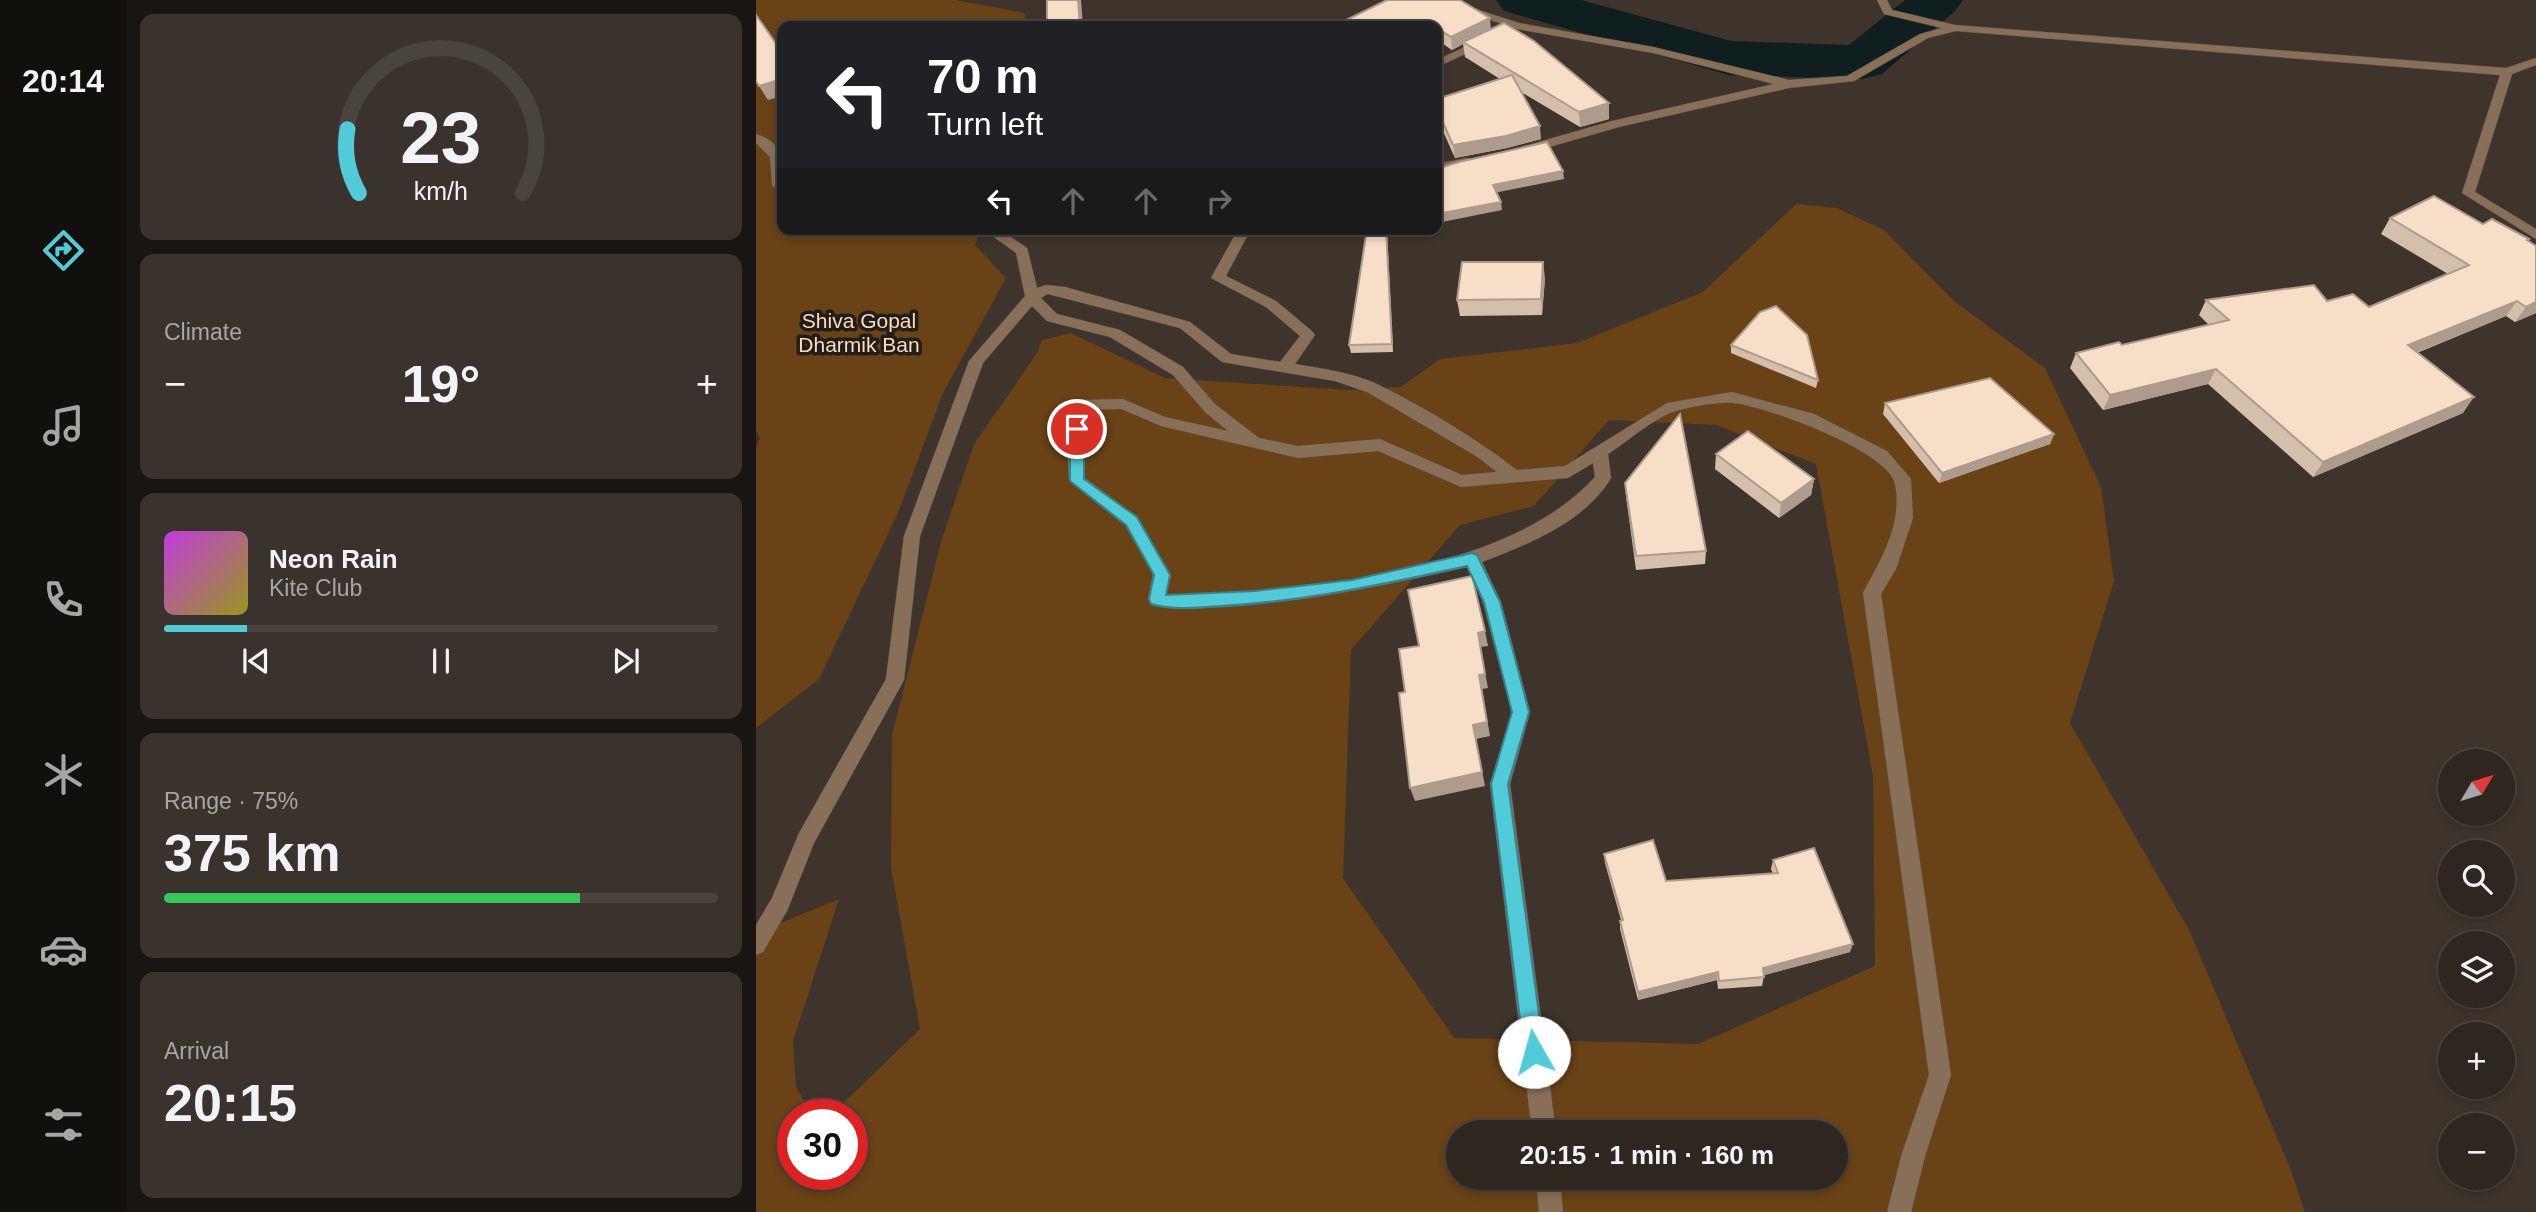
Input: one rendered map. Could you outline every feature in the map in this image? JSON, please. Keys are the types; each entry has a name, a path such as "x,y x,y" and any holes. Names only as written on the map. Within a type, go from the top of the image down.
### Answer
{"street":[{"path":"1437,0 1517,26 1653,51 1789,83"},
{"path":"1882,0 1888,12 1955,29 2507,72 2536,61"},
{"path":"1442,62 1517,26"},
{"path":"1510,154 1616,124 1789,83 1850,79 1924,36 1955,29"},
{"path":"2507,72 2469,193 2536,236"},
{"path":"756,138 769,145 777,158"},
{"path":"1442,166 1486,159"},
{"path":"999,235 1022,251 1032,297 1052,318 1115,333 1178,371 1210,408 1254,443 1298,452 1380,445 1461,481 1568,472 1667,408 1732,397 1809,418 1881,455 1903,479 1905,519 1887,569 1872,593 1940,1075 1914,1153 1899,1212"},
{"path":"1242,235 1218,278 1271,304 1308,335 1283,369"},
{"path":"756,945 780,904 806,839 895,680 912,536 976,361 1032,297 1046,289 1065,292 1185,325 1227,358 1337,376 1372,388 1482,452 1512,475"},
{"path":"1245,438 1217,435 1161,421 1123,404 1079,405 1075,446 1077,481 1131,521 1162,575 1157,599 1169,603 1255,598 1352,586 1472,559 1541,531 1589,496 1603,478 1600,453"},
{"path":"1472,559 1492,602 1521,712 1500,784 1542,1120"},
{"path":"1549,1190 1551,1212"}],"green space":[{"name":"Shiva Gopal Dharmik Ban","path":"756,0 956,0 1024,13 1027,21 777,21 777,235 979,235 975,245 1006,278 943,393 898,513 819,679 756,728 756,448 760,438 756,430"},
{"path":"1796,204 1837,208 1884,230 1954,301 2045,368 2101,487 2114,581 2070,723 2189,930 2290,1168 2305,1212 756,1212 756,933 839,899 793,1041 796,1087 803,1099 777,1099 777,1190 868,1190 868,1099 848,1099 920,1029 891,868 892,735 941,542 974,444 1037,353 1042,340 1071,333 1165,378 1348,390 1401,387 1440,359 1577,343 1703,292","holes":["1609,420 1716,425 1816,464 1873,776 1875,966 1698,1044 1454,1038 1343,878 1351,650 1460,525 1534,506"]}],"building":[{"path":"1047,0 1078,0 1080,21 1047,21"},
{"path":"1387,0 1460,0 1490,18 1451,37 1442,31 1442,21 1344,21"},
{"path":"756,15 777,41 777,81 759,86 756,81"},
{"path":"1504,23 1534,41 1609,103 1579,112 1463,42"},
{"path":"1512,75 1540,126 1506,136 1453,145 1442,120 1442,97"},
{"path":"1547,142 1563,171 1493,185 1501,202 1442,213 1442,167"},
{"path":"2434,196 2483,224 2492,219 2529,239 2527,240 2536,246 2536,302 2526,307 2517,301 2408,345 2474,397 2323,462 2216,369 2110,395 2076,353 2229,320 2206,300 2314,285 2327,301 2353,294 2369,307 2469,265 2390,218"},
{"path":"1366,235 1386,235 1392,344 1349,345"},
{"path":"1462,262 1543,262 1541,299 1457,300"},
{"path":"1776,306 1807,335 1818,380 1731,345 1760,312"},
{"path":"1990,378 2054,434 1942,473 1885,403"},
{"path":"1680,414 1706,551 1636,556 1625,483"},
{"path":"1748,431 1814,479 1781,503 1716,454"},
{"path":"1472,576 1485,631 1478,633 1485,674 1479,675 1487,722 1473,725 1482,772 1410,788 1399,693 1405,692 1399,649 1419,646 1408,590"},
{"path":"1653,840 1666,881 1778,873 1773,860 1814,848 1853,944 1763,968 1764,977 1719,981 1718,972 1638,992 1620,921 1623,920 1604,854"}],"waterway":[{"path":"1522,0 1729,58 1862,62 1937,0"}],"route":[{"path":"1077,429 1077,481 1131,521 1162,575 1157,599 1169,603 1255,598 1352,586 1472,559 1492,602 1521,712 1500,784 1534,1052"}]}
